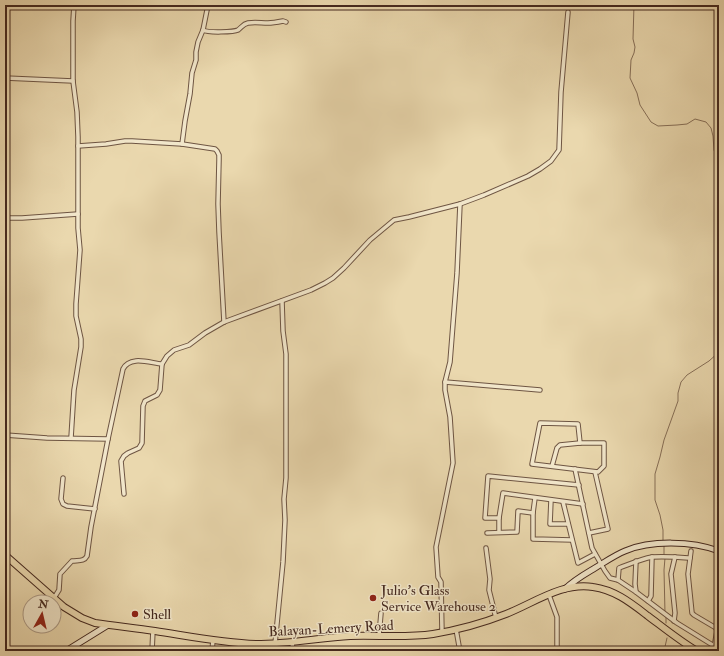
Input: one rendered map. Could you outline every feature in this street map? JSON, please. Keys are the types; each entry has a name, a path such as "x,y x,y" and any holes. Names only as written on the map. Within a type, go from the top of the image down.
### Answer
{"main road":[{"name":"Balayan-Lemery Road","path":"5,555 49,594"},
{"name":"Balayan-Lemery Road","path":"62,604 82,618 95,623 153,630 214,640 241,643 275,644 338,637 415,636 442,632 496,618 565,589 579,586 590,586 611,592 626,600 697,651"}],"street":[{"path":"71,438 74,390 81,347 76,316 80,250 78,214 77,112 73,81 74,5"},
{"path":"182,144 192,73 196,60 198,42 204,30 208,5"},
{"path":"124,494 121,461 128,453 139,448 142,443 143,406 145,401 157,395 160,390 162,364 167,356 174,350 189,345 205,333 224,322 311,290 325,283 344,268 370,240 394,220 460,204 484,196 528,176 552,161 559,150 561,92 568,12"},
{"path":"204,30 207,32 234,31 238,30 247,23 286,22"},
{"path":"5,78 73,81"},
{"path":"78,146 125,141 164,142 215,149 217,151 219,155 219,232 224,322"},
{"path":"442,632 441,582 438,577 436,547 453,463 450,417 445,382 450,362 457,273 460,204"},
{"path":"5,218 78,214"},
{"path":"275,644 283,562 284,499 286,478 286,354 283,331 282,301"},
{"path":"56,594 59,590 60,574 72,561 84,560 87,556 108,439 123,369 128,363 140,361 162,364"},
{"path":"445,382 540,390"},
{"path":"552,466 556,448 560,445 604,443 604,466 598,472 532,464 540,423 578,424 580,443"},
{"path":"5,436 108,439"},
{"path":"575,469 592,548 610,578 618,580 674,621 719,649"},
{"path":"589,533 608,529 595,472"},
{"path":"499,518 485,518 488,476 579,485"},
{"path":"63,478 61,499 63,504 67,506 95,509"},
{"path":"499,532 499,518 503,493 583,504"},
{"path":"535,498 533,513 533,538 572,540"},
{"path":"551,500 550,524 568,524"},
{"path":"563,502 578,563 595,554"},
{"path":"487,534 517,532 518,511 533,513"},
{"path":"565,589 572,582 624,551 643,546 665,543 700,546 719,551"},
{"path":"486,548 490,579 489,590 496,618"},
{"path":"691,551 688,574 692,613 716,628 717,631 714,646"},
{"path":"618,580 619,568 636,561 652,557 690,558"},
{"path":"648,601 650,596 652,557"},
{"path":"674,621 675,613 671,574 675,557"},
{"path":"636,561 636,592"},
{"path":"625,585 630,586 635,584"},
{"path":"549,595 557,617 557,651"},
{"path":"378,636 381,613"},
{"path":"66,651 108,625"},
{"path":"456,629 460,646 459,651"},
{"path":"152,651 153,630"},
{"path":"212,651 214,640"},
{"path":"292,642 293,651"},
{"path":"240,651 241,643"}],"waterway":[{"path":"634,5 633,39 635,47 631,60 630,78 637,93 640,105 651,122 658,126 687,124 695,119 706,122 711,128 714,150 717,159 719,160"},
{"path":"663,541 663,530 655,500 655,474 664,440 678,401 678,393 681,382 687,375 709,361 719,352"},
{"path":"664,545 664,555"},
{"path":"665,558 665,613"},
{"path":"666,616 666,623"},
{"path":"664,651 667,638"}],"place":[{"name":"Julio's Glass Service Warehouse 2","path":"373,598"},
{"name":"Shell","path":"135,614"}]}
